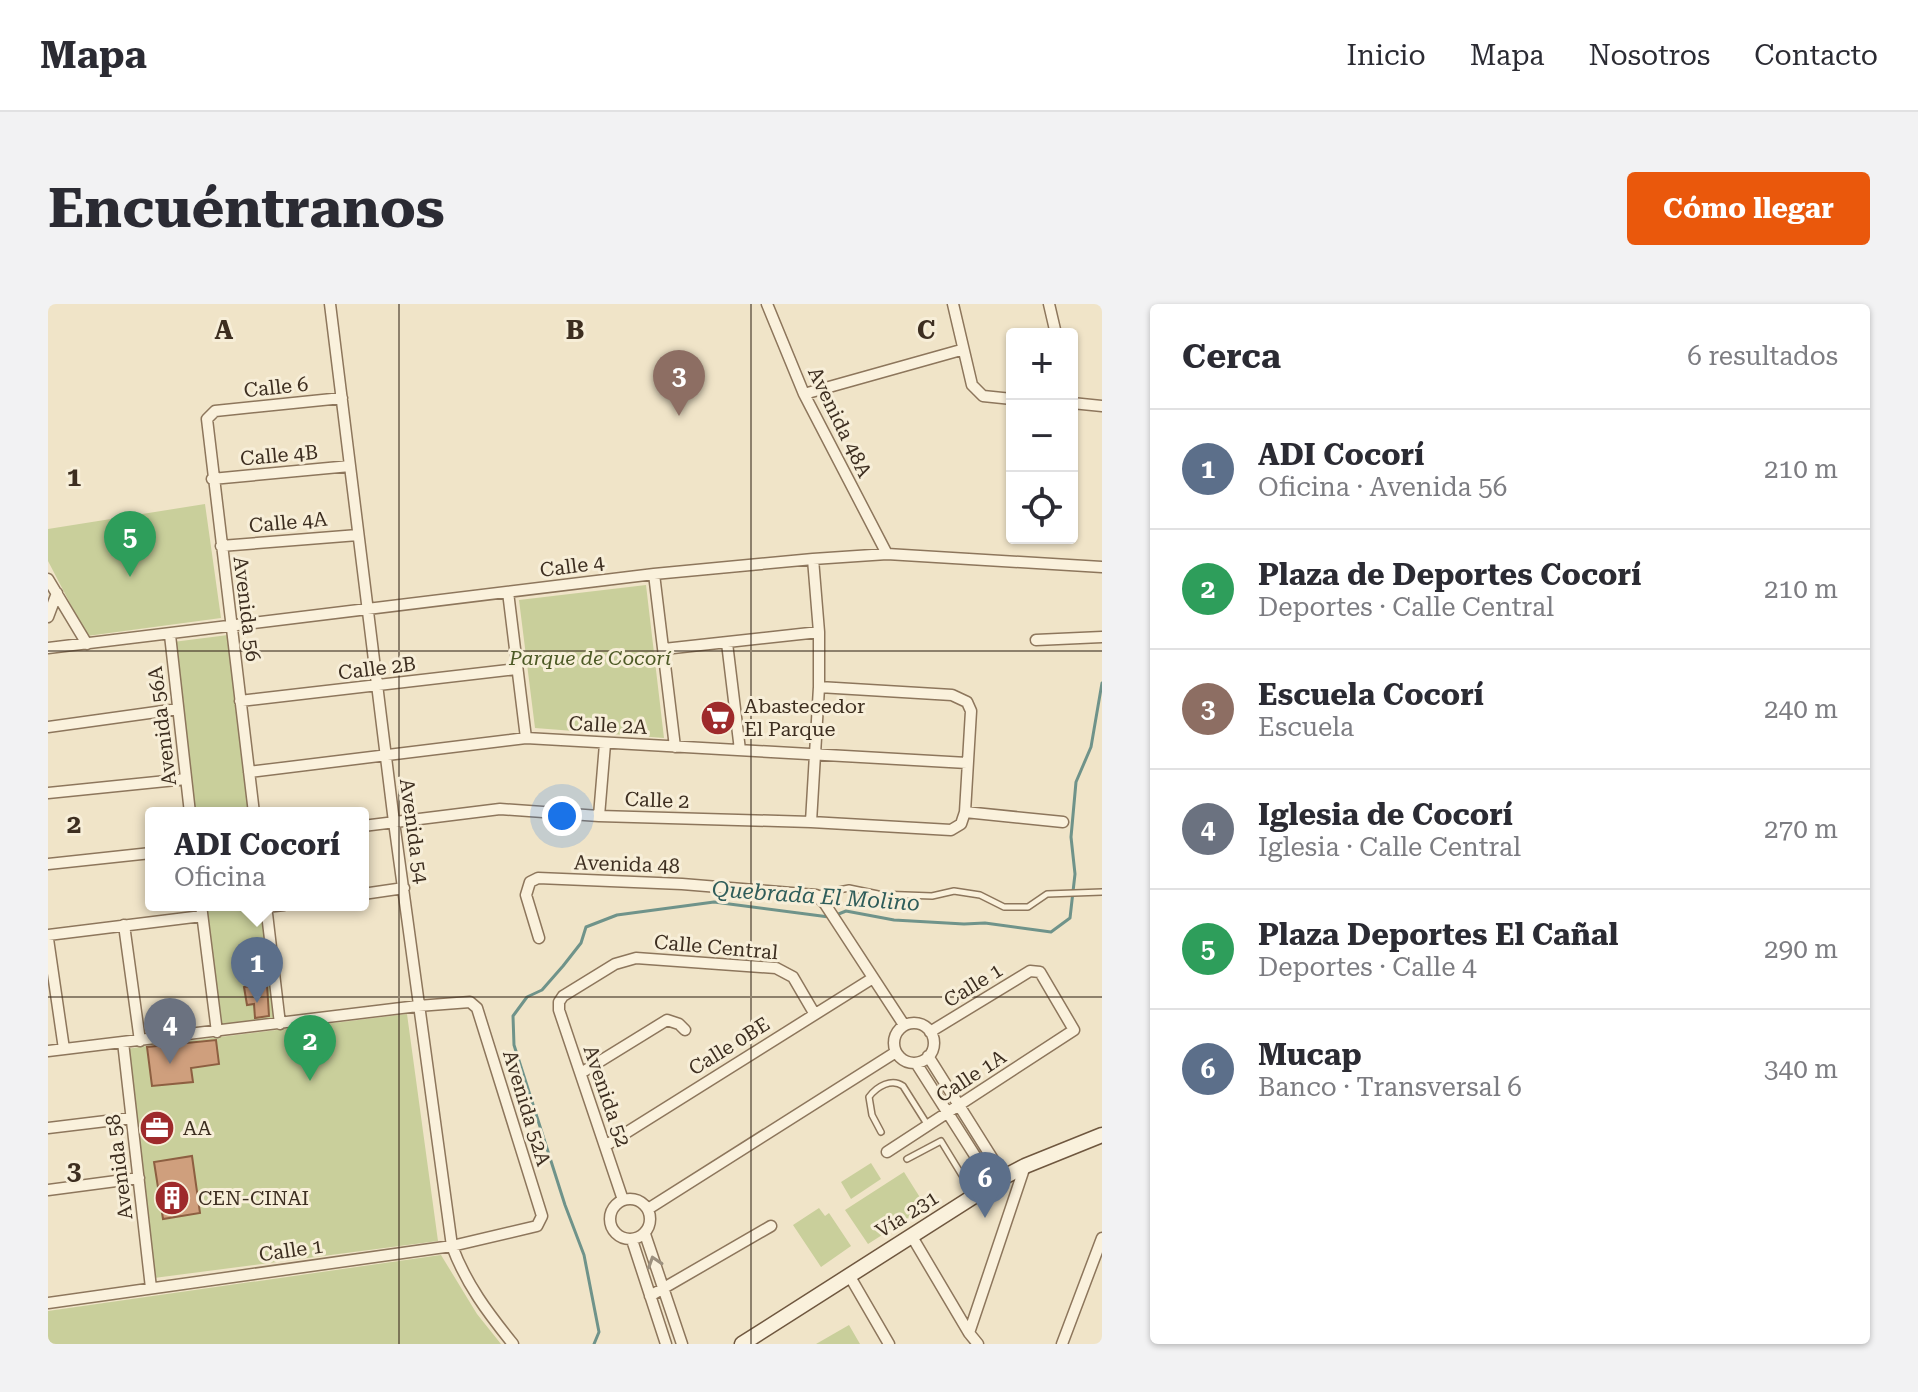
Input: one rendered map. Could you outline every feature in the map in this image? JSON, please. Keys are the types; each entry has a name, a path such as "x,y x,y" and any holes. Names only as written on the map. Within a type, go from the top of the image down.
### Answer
{"main road":[{"name":"Vía 231","path":"742,1344 998,1181 1025,1166 1102,1135"}],"street":[{"name":"Avenida 54","path":"330,304 376,686 452,1246 480,1302 513,1344"},
{"name":"Avenida 48A","path":"767,304 804,394 887,554"},
{"path":"953,304 961,350 975,391 983,396 1006,398"},
{"path":"1049,304 1055,328"},
{"path":"804,394 961,350"},
{"name":"Calle 6","path":"215,411 342,398"},
{"path":"1078,404 1102,406"},
{"name":"Avenida 56","path":"215,411 207,419 212,479 253,807"},
{"name":"Calle 4B","path":"212,479 350,466"},
{"name":"Calle 4A","path":"221,546 358,535"},
{"name":"Calle 4","path":"48,648 654,574 813,559 887,554 1102,567"},
{"path":"811,822 819,687 819,632 813,559"},
{"path":"654,574 675,747"},
{"path":"48,579 87,644"},
{"path":"508,592 526,738"},
{"path":"48,617 57,593"},
{"path":"664,649 819,632"},
{"name":"Avenida 56A","path":"170,635 189,807"},
{"path":"1036,640 1102,637"},
{"path":"727,643 740,750"},
{"name":"Calle 2B","path":"240,701 517,669"},
{"path":"819,687 952,695 970,706 965,812 1063,822"},
{"path":"48,727 178,709"},
{"name":"Calle 2A","path":"249,772 526,738 967,763"},
{"path":"599,816 605,744"},
{"path":"48,793 186,779"},
{"name":"Calle 2","path":"369,825 500,809 951,830 961,824 965,812"},
{"path":"48,864 145,854"},
{"name":"Avenida 48","path":"539,938 526,895 530,882 538,878 682,884 816,895"},
{"path":"369,893 404,888"},
{"path":"816,895 825,904 904,1025"},
{"path":"64,1049 48,937 197,911"},
{"path":"202,911 217,1032"},
{"path":"267,911 280,1024"},
{"path":"124,925 140,1041"},
{"name":"Calle Central","path":"559,1002 563,996 615,964 636,958 776,968 793,977 814,1013"},
{"name":"Calle 1A","path":"887,1152 1074,1030 1036,970"},
{"name":"Calle 1","path":"930,1032 1036,970"},
{"name":"Calle 0BE","path":"605,1146 873,978"},
{"name":"Avenida 52A","path":"418,1006 470,1002 477,1008 542,1216 537,1226"},
{"name":"Avenida 52","path":"559,1002 559,1010 623,1200"},
{"path":"48,1051 418,1006"},
{"path":"581,1073 667,1020 685,1030"},
{"path":"918,1024 930,1032 933,1047 928,1056 916,1063 904,1061 896,1052 894,1040 904,1025 918,1024"},
{"name":"Avenida 58","path":"123,1042 151,1288"},
{"path":"648,1209 896,1052"},
{"path":"928,1056 959,1105 998,1181"},
{"path":"916,1063 998,1181"},
{"path":"48,1128 131,1118"},
{"path":"969,1333 1025,1166"},
{"path":"48,1190 139,1178"},
{"path":"623,1200 637,1200 648,1209 650,1225 645,1234 632,1240 618,1236 610,1224 612,1210 623,1200"},
{"name":"Calle 1","path":"48,1303 452,1246 537,1226"},
{"path":"650,1296 771,1226"},
{"path":"645,1234 682,1344"},
{"path":"911,1235 978,1344"},
{"path":"1062,1344 1102,1238"},
{"path":"632,1240 666,1344"},
{"path":"849,1275 889,1344"}],"lane":[{"path":"816,895 828,890 849,888 878,894 932,896 962,891 980,895 997,905 1028,907 1047,894 1102,892"},
{"path":"881,1132 872,1115 869,1097 873,1091 890,1082 903,1086 928,1125"},
{"path":"907,1159 941,1141 974,1195"}],"green space":[{"path":"205,504 221,618 87,636 48,561 48,529"},
{"name":"Parque de Cocorí","path":"646,585 664,738 535,728 519,600"},
{"path":"228,635 249,807 193,807 173,642"},
{"path":"206,911 263,911 276,1021 220,1026"},
{"path":"407,1014 438,1241 154,1278 126,1049 147,1046 153,1086 192,1082 188,1041","holes":["168,1120 169,1133 147,1136 145,1123"]},
{"path":"871,1163 881,1179 851,1199 841,1182"},
{"path":"904,1172 926,1207 868,1244 845,1210"},
{"path":"819,1208 825,1216 829,1213 851,1246 821,1267 793,1225"},
{"path":"441,1255 477,1314 501,1344 48,1344 48,1311"},
{"path":"849,1325 860,1344 816,1344"}],"building":[{"path":"267,984 269,1016 255,1018 254,1004 247,1005 244,987"},
{"path":"216,1040 219,1064 191,1068 193,1082 152,1086 147,1047"},
{"name":"AA","path":"168,1120 170,1133 147,1137 145,1123"},
{"name":"CEN-CINAI","path":"192,1156 200,1213 163,1219 154,1162"}],"waterway":[{"name":"Quebrada El Molino","path":"836,915 846,911 894,920 985,923 1051,932 1070,918 1075,874 1071,837 1076,782 1091,747 1102,683"},
{"name":"Quebrada El Molino","path":"594,1344 599,1332 584,1255 514,1045 513,1016 527,997 542,990 563,966 581,943 586,927 617,915 714,902 829,917"}],"place":[{"name":"Escuela Cocorí","path":"679,416"},
{"name":"Plaza Deportes El Cañal","path":"130,577"},
{"name":"Abastecedor El Parque","path":"718,718"},
{"name":"ADI Cocorí","path":"257,1003"},
{"name":"Iglesia de Cocorí","path":"170,1064"},
{"name":"Plaza de Deportes Cocorí","path":"310,1081"},
{"name":"AA","path":"157,1128"},
{"name":"CEN-CINAI","path":"172,1198"},
{"name":"Mucap","path":"985,1218"}]}
